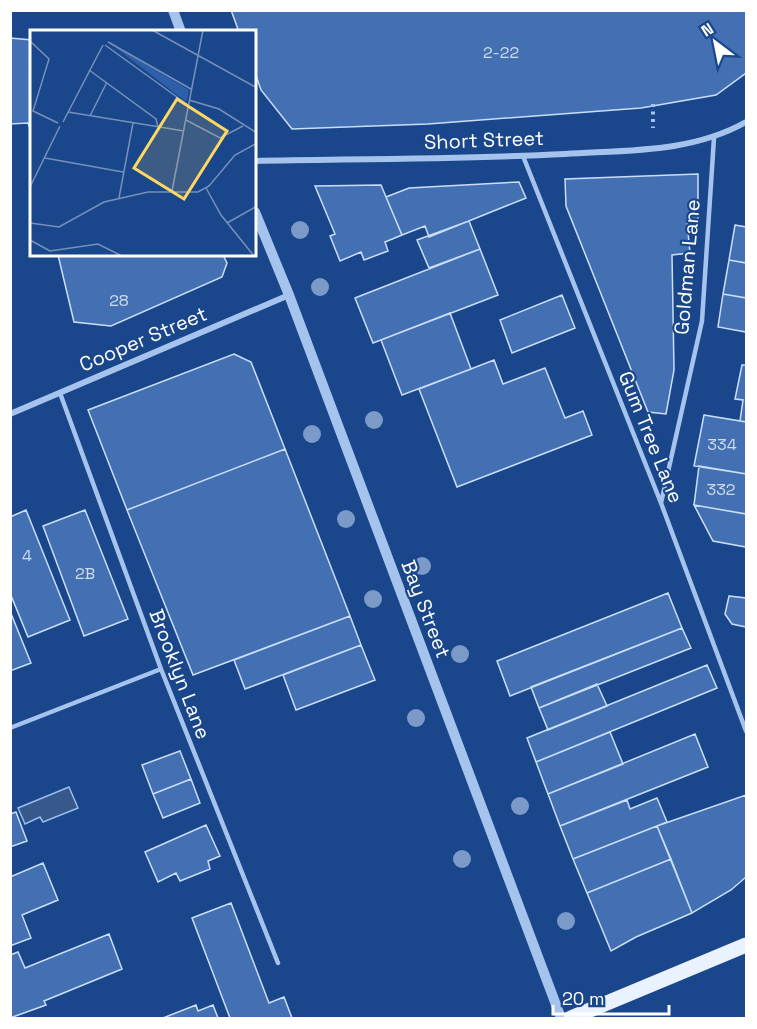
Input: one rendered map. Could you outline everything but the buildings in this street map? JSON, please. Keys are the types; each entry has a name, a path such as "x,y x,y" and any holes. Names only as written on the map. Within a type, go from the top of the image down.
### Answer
{"main road":[{"path":"571,1018 747,945"}],"street":[{"path":"173,10 180,30"},
{"path":"714,138 747,122"},
{"name":"Short Street","path":"256,161 523,156 653,149 714,138"},
{"name":"Bay Street","path":"256,214 289,295 561,1018"},
{"name":"Cooper Street","path":"10,414 289,295"}],"lane":[{"name":"Goldman Lane","path":"661,503 702,321 714,138"},
{"name":"Gum Tree Lane","path":"523,156 661,503 747,731"},
{"name":"Brooklyn Lane","path":"60,393 161,669 278,963"},
{"path":"10,728 161,669"}],"water":[{"path":"69,787 78,808 43,822 40,817 25,824 18,808"}]}
